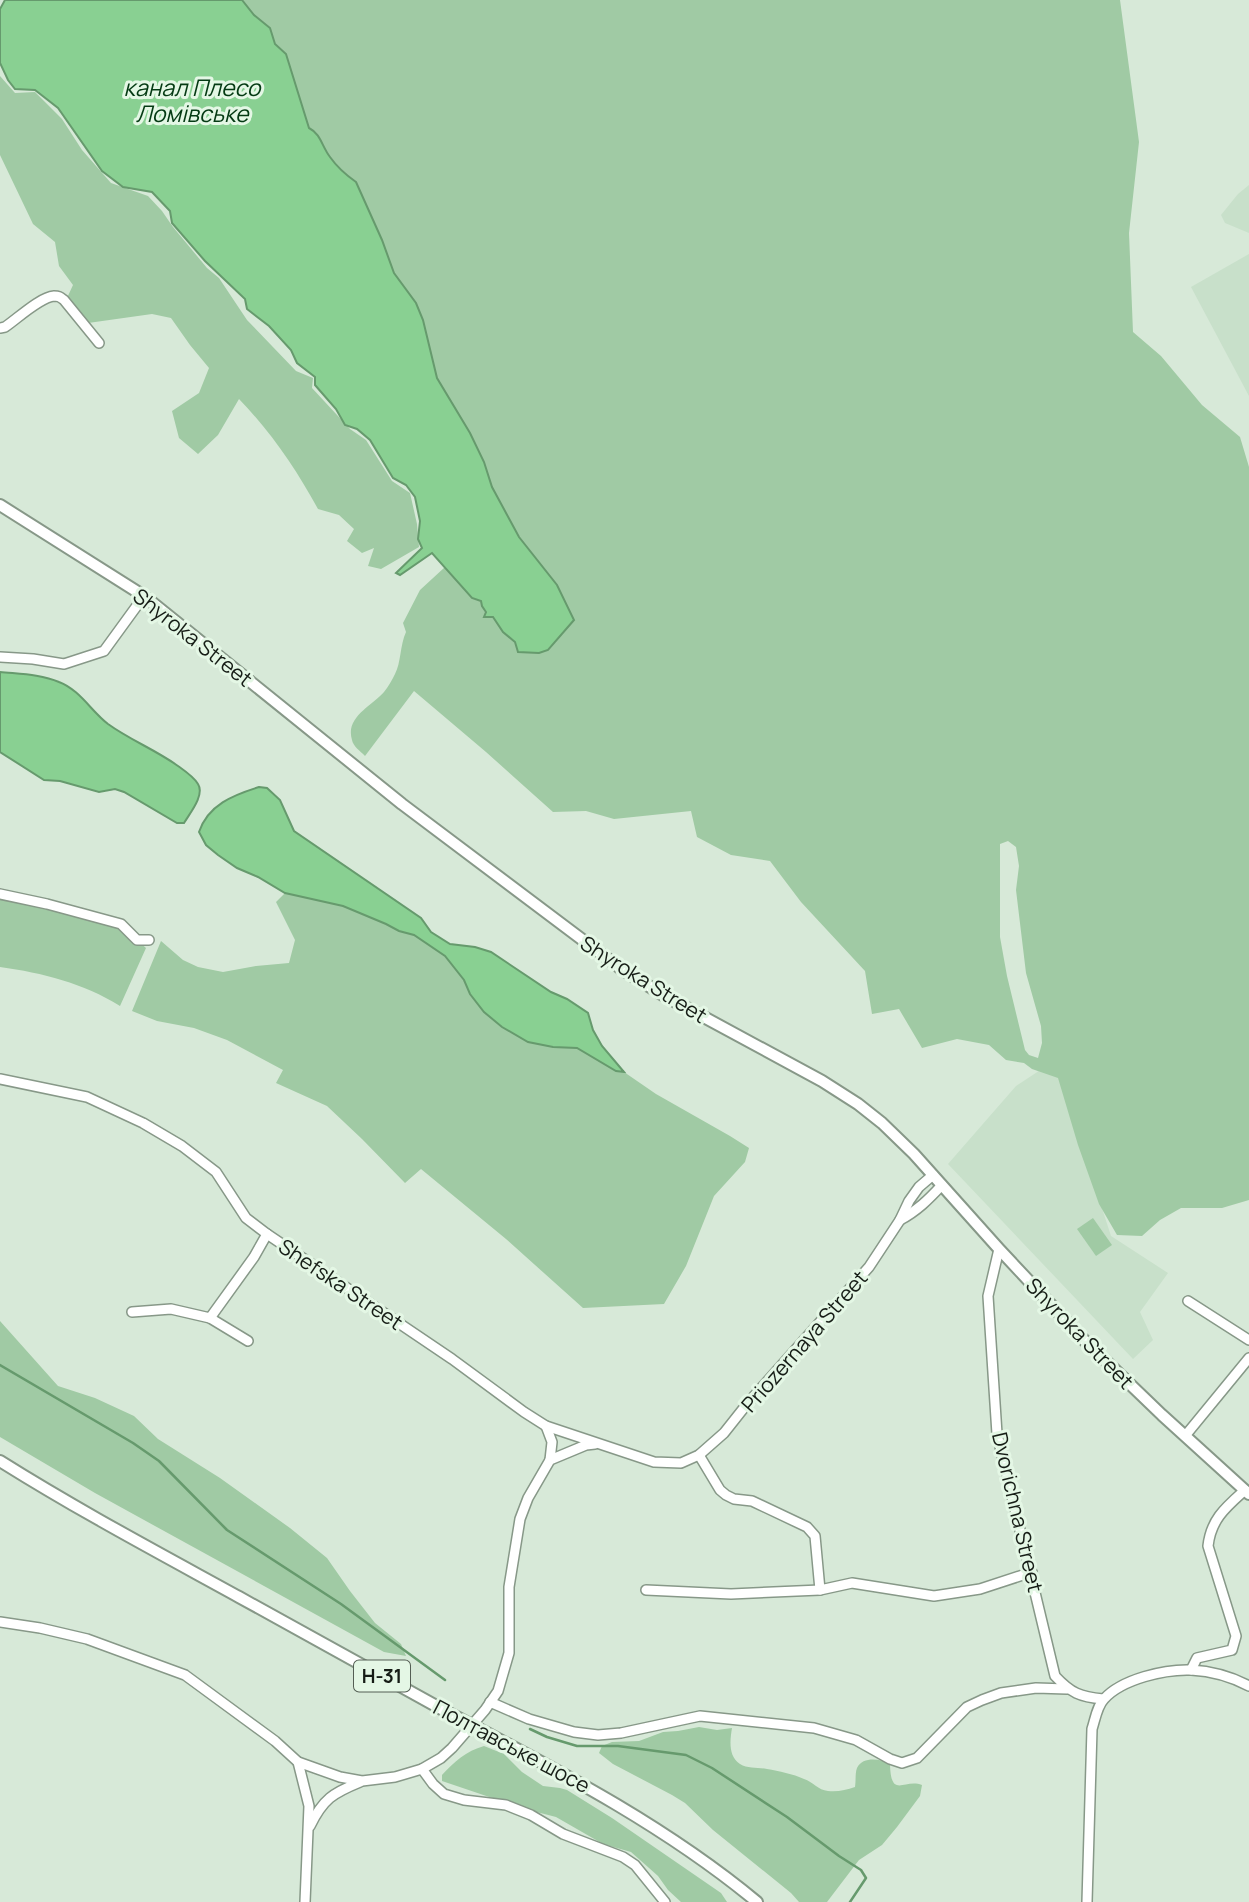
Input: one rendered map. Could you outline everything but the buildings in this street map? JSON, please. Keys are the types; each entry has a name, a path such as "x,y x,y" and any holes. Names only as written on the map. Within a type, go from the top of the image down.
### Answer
{"main road":[{"name":"Shyroka Street","path":"0,505 144,596 402,804 610,961 663,995 822,1081 858,1104 882,1123 933,1175 1084,1340 1247,1492"},
{"name":"Полтавське шосе","path":"0,1461 66,1502 594,1790 660,1830 730,1879 757,1902"}],"street":[{"path":"0,328 42,301 58,296 99,343"},
{"path":"0,657 64,664 104,651 144,596"},
{"path":"0,894 121,925 137,940 149,940"},
{"name":"Shefska Street","path":"0,1079 87,1097 143,1123 182,1146 216,1172 246,1218 547,1426 654,1462 681,1463 699,1455"},
{"name":"Priozernaya Street","path":"699,1455 724,1433 869,1267 919,1186 933,1175"},
{"path":"900,1220 915,1212 942,1185"},
{"path":"210,1318 254,1257 267,1234"},
{"name":"Dvorichna Street","path":"999,1249 988,1296 997,1434 1055,1676 1067,1689"},
{"path":"1188,1301 1249,1340"},
{"path":"132,1312 171,1309 210,1318 248,1341"},
{"path":"1185,1436 1249,1358"},
{"path":"308,1831 319,1808 337,1791 362,1781 395,1777 422,1769 441,1758 473,1725 498,1691 509,1653 509,1587 520,1519 528,1498 550,1460 552,1441 547,1426"},
{"path":"550,1460 586,1445 600,1444"},
{"path":"699,1455 720,1490 726,1495 752,1501 811,1531 815,1536 820,1590"},
{"path":"1191,1670 1197,1658 1232,1650 1236,1636 1208,1546 1216,1519 1247,1492"},
{"path":"646,1590 731,1594 820,1590 852,1583 934,1596 981,1588 1032,1572"},
{"path":"0,1622 87,1639 185,1675 275,1741 298,1762 340,1777 362,1781"},
{"path":"1087,1902 1092,1729 1103,1699 1126,1683 1152,1674 1191,1670 1236,1679 1249,1686"},
{"path":"490,1702 529,1719 574,1732 598,1735 621,1733 700,1716 814,1728 856,1740 902,1763 917,1758 967,1707 1001,1693 1036,1688 1067,1689 1083,1697 1103,1699"},
{"path":"298,1762 309,1806 305,1902"},
{"path":"422,1769 444,1794 464,1800 506,1805 563,1833 623,1857 635,1864 665,1902"}],"shaded area":[{"path":"242,0 1120,0 1139,142 1129,233 1133,332 1161,356 1202,405 1240,437 1249,467 1249,1200 1222,1208 1181,1208 1160,1220 1142,1236 1117,1235 1099,1204 1058,1078 1032,1069 1024,1063 1006,1060 989,1045 957,1039 922,1048 899,1009 872,1014 865,971 801,902 770,861 731,855 697,837 691,811 614,819 586,811 553,812 414,691 365,756 355,746 352,725 384,692 397,670 406,632 403,623 420,590 445,567 472,598 481,601 515,642 557,585 519,537 492,487 470,433 437,378 423,320 416,303 394,273 356,182 336,164 319,137 309,129 286,54 275,44 270,28 254,15","holes":["1008,841 1016,847 1019,866 1016,890 1026,973 1041,1026 1042,1043 1038,1058 1029,1055 1025,1050 1000,937 1000,844"]},
{"path":"0,76 15,93 35,92 62,119 82,150 111,183 148,196 207,268 219,278 247,320 296,371 313,378 312,388 350,429 366,440 392,481 410,493 419,547 381,569 368,566 374,548 362,553 347,541 354,529 339,515 318,509 282,451 239,399 218,435 198,454 179,438 172,411 199,393 209,368 171,318 152,314 88,323 67,298 73,285 59,266 55,242 33,224 0,155"},
{"path":"1249,185 1249,233 1225,223 1221,215"},
{"path":"1249,254 1249,396 1191,287"},
{"path":"285,893 343,906 414,935 445,956 484,1012 502,1027 528,1042 584,1050 749,1148 745,1162 714,1196 686,1266 664,1304 583,1308 506,1239 421,1169 405,1183 327,1106 276,1083 283,1070 227,1040 194,1028 157,1021 132,1011 161,941 183,960 198,967 223,972 289,963 295,940 276,902"},
{"path":"0,895 122,927 146,948 120,1006 92,991 62,980 0,967"},
{"path":"1054,1061 1111,1236 1168,1273 1140,1312 1153,1340 1133,1359 948,1164 1016,1086"},
{"path":"1093,1218 1112,1245 1096,1256 1077,1229"},
{"path":"0,1321 58,1386 95,1398 134,1416 158,1439 220,1478 327,1558 375,1623 401,1644 406,1656 384,1652 95,1493 0,1437"},
{"path":"699,1727 717,1730 732,1728 730,1743 733,1757 746,1767 791,1774 821,1789 835,1791 855,1787 856,1770 860,1764 877,1760 890,1764 896,1785 922,1785 920,1796 882,1845 859,1860 827,1902 799,1902 685,1803 613,1764 599,1753 602,1746 612,1742 639,1741 663,1732"},
{"path":"484,1746 504,1754 522,1772 543,1786 567,1790 612,1818 721,1893 727,1902 681,1902 658,1876 631,1852 603,1844 556,1817 442,1781 442,1775 456,1761"}],"water":[{"name":"канал Плесо Ломівське","path":"5,0 242,0 254,15 270,28 275,44 286,54 309,128 336,164 356,182 394,273 416,303 423,320 437,378 470,433 492,487 519,537 557,585 574,620 548,650 539,653 518,652 515,642 503,632 493,617 484,617 486,612 481,601 472,598 432,553 400,575 396,573 422,548 418,539 420,521 415,497 406,485 393,478 370,440 357,429 345,425 336,409 315,385 315,377 297,363 291,350 269,326 247,309 245,299 205,261 172,223 170,211 152,192 123,187 102,171 58,108 35,90 15,89 0,63 0,9"},
{"path":"0,672 45,677 66,686 108,724 189,774 198,784 200,793 184,823 177,823 115,789 99,792 60,781 44,780 0,752"},
{"path":"259,787 267,788 280,800 294,831 421,918 431,932 450,944 491,952 588,1013 602,1046 624,1072 616,1071 577,1048 528,1042 502,1027 484,1012 445,956 414,935 343,906 285,893 218,855 206,845 199,832 203,823 223,802"}],"waterway":[{"path":"0,1365 159,1461 227,1530 341,1604 445,1680"},
{"path":"530,1729 577,1746 618,1746 686,1755 712,1768 861,1870 866,1878 850,1902"}]}
